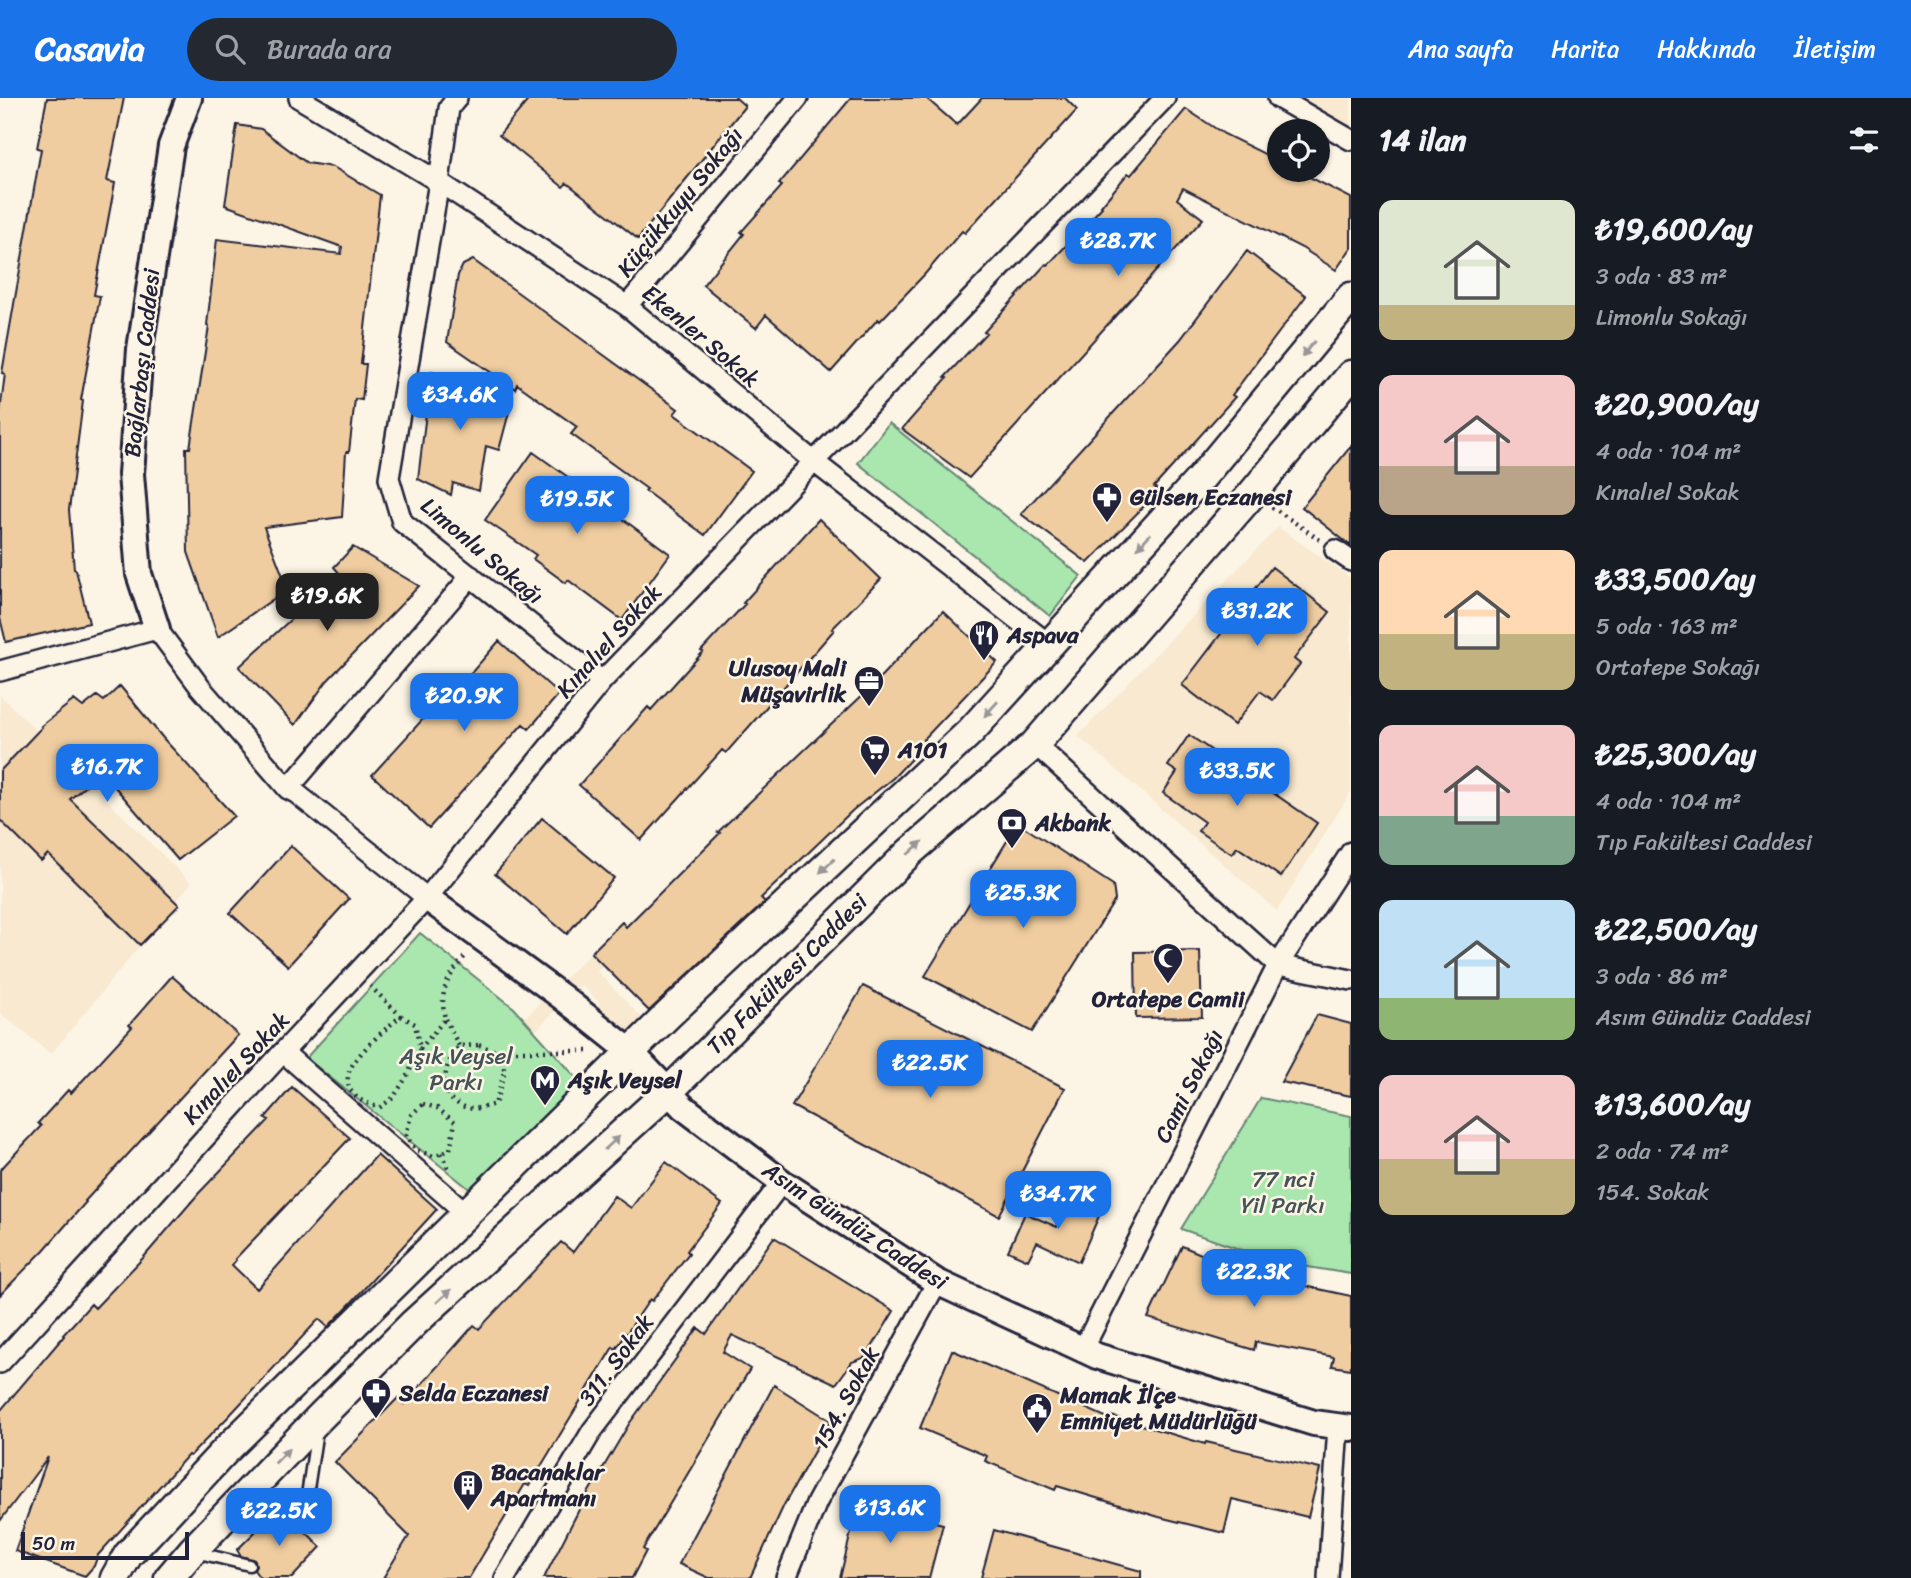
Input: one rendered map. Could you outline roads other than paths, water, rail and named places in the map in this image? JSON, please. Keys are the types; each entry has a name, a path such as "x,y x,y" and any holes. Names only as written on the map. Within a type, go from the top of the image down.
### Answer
{"main road":[{"path":"115,1578 128,1556 225,1451 630,1051 970,732 1201,478 1351,297"},
{"name":"Tıp Fakültesi Caddesi","path":"169,1578 319,1418 414,1323 669,1091 910,852 1035,744 1351,376"}],"street":[{"name":"Bağlarbaşı Caddesi","path":"157,629 139,574 131,474 140,349 171,146 189,98"},
{"name":"Ekenler Sokak","path":"299,98 439,182 627,306 813,461 1050,645"},
{"name":"Limonlu Sokağı","path":"457,98 449,108 389,478 402,522 602,681"},
{"name":"Küçükkuyu Sokağı","path":"627,306 798,98"},
{"name":"Kınalıel Sokak","path":"0,1363 283,1052 428,898 602,681 1165,98"},
{"path":"1278,98 1351,140"},
{"path":"288,789 471,576"},
{"path":"0,671 157,629 200,687 288,789 428,898"},
{"path":"1035,744 1278,965 1351,980"},
{"name":"Cami Sokağı","path":"1083,1349 1278,965 1351,852"},
{"name":"Asım Gündüz Caddesi","path":"428,898 630,1051 683,1107 782,1182 937,1282 1097,1356 1314,1423 1345,1427"},
{"path":"283,1052 467,1214"},
{"name":"311. Sokak","path":"505,1578 592,1432 782,1182"},
{"name":"154. Sokak","path":"786,1578 817,1502 937,1282"},
{"path":"1328,1578 1345,1427"}],"lane":[{"path":"294,1520 306,1502 319,1418"},
{"path":"192,1551 250,1565"}],"place":[{"name":"Gülsen Eczanesi","path":"1107,524"},
{"name":"Aspava","path":"984,662"},
{"name":"Ulusoy Mali Müşavirlik","path":"869,708"},
{"name":"A101","path":"875,777"},
{"name":"Akbank","path":"1012,850"},
{"name":"Ortatepe Camii","path":"1168,985"},
{"name":"Aşık Veysel","path":"545,1107"},
{"name":"Selda Eczanesi","path":"376,1420"},
{"name":"Mamak İlçe Emniyet Müdürlüğü","path":"1037,1435"},
{"name":"Bacanaklar Apartmanı","path":"468,1512"}],"park label":[{"name":"Aşık Veysel Parkı","path":"456,1069"},
{"name":"77 nci Yil Parkı","path":"1283,1192"}]}
